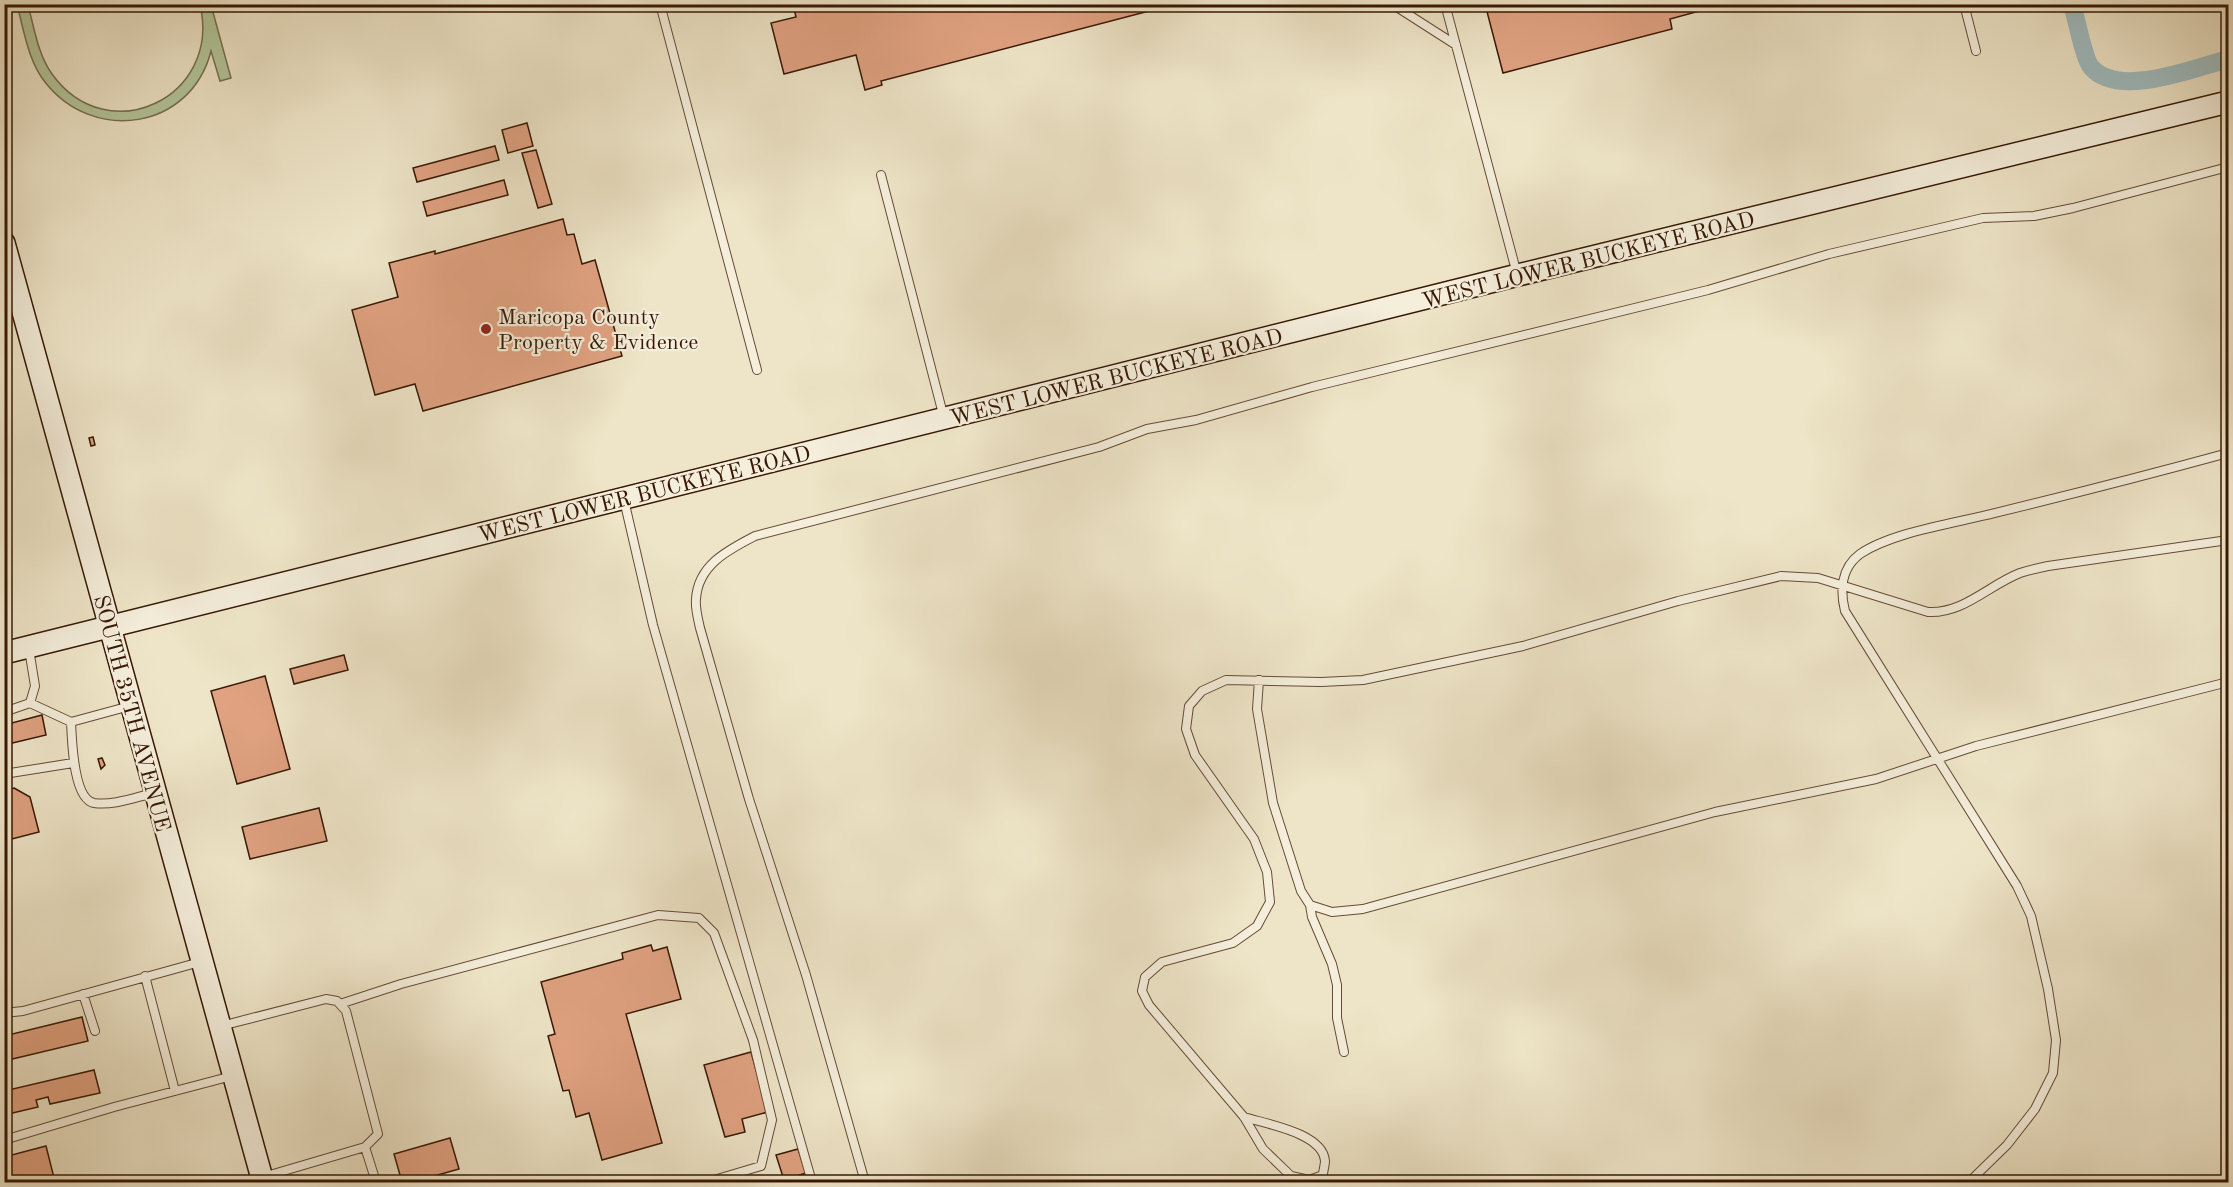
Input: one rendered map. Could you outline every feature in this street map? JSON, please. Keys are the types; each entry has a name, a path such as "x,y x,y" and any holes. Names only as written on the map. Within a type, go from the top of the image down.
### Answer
{"main road":[{"name":"WEST LOWER BUCKEYE ROAD","path":"4,653 1518,275 2229,102"},
{"name":"SOUTH 35TH AVENUE","path":"4,243 262,1180"}],"lane":[{"path":"660,4 757,370"},
{"path":"1392,4 1456,45"},
{"path":"1444,4 1518,275"},
{"path":"1965,4 1976,51"},
{"path":"865,1182 806,975 749,799 700,628 696,599 702,575 725,552 755,536 1100,447 1147,429 1196,420 1312,387 1708,290 1829,254 1983,218 2034,216 2073,208 2229,167"},
{"path":"881,175 945,419"},
{"path":"1969,1182 2007,1144 2035,1109 2053,1072 2056,1040 2048,989 2031,916 2017,886 1845,611 1841,594 1845,570 1859,555 1889,539 2229,453"},
{"path":"624,498 653,625 812,1182"},
{"path":"1244,1117 1306,1136 1318,1146 1325,1159 1323,1175 1309,1180 1291,1176 1263,1149 1244,1117 1149,1005 1142,991 1145,977 1162,962 1233,944 1257,926 1270,902 1268,872 1254,839 1195,755 1186,729 1189,706 1202,691 1226,681 1363,680 1523,646 1678,601 1781,576 1818,578 1928,612 1941,613 2019,574 2048,566 2229,540"},
{"path":"28,647 35,686 30,703"},
{"path":"1259,680 1257,709 1273,803 1301,891 1310,905 1312,917 1332,964 1337,985 1337,1018 1344,1052"},
{"path":"1310,905 1332,912 1362,909 1715,812 1876,779 1976,746 2229,682"},
{"path":"4,712 30,703 70,722 131,705"},
{"path":"70,722 73,763 85,797 93,803 117,801 155,792"},
{"path":"4,774 73,763"},
{"path":"340,1004 401,984 658,915 699,918 714,933 753,1040 772,1120 761,1166 707,1182"},
{"path":"4,1013 23,1011 201,962"},
{"path":"145,976 175,1091"},
{"path":"83,994 95,1031"},
{"path":"220,1027 326,999 337,1001 346,1011 378,1134 365,1147 262,1180"},
{"path":"4,1140 234,1076"},
{"path":"365,1147 376,1182"}],"green space":[{"path":"17,5 28,5 40,50 52,74 75,97 102,109 129,111 155,103 178,88 194,66 202,38 200,5 211,5 231,78 220,81 211,51 200,78 183,98 162,112 138,119 113,120 88,114 65,102 39,74 27,45"}],"building":[{"path":"793,4 1176,4 881,81 882,85 865,90 856,55 784,74 771,23 796,17"},
{"path":"1485,4 1725,4 1670,19 1672,29 1503,73"},
{"path":"527,123 533,146 508,153 502,130"},
{"path":"495,146 499,160 417,182 413,168"},
{"path":"536,150 552,204 538,208 522,153"},
{"path":"504,180 508,195 427,216 423,202"},
{"name":"Maricopa County Property & Evidence","path":"563,219 567,235 574,234 582,264 595,260 622,356 423,411 415,384 375,395 352,310 398,297 389,263 435,251 435,254"},
{"path":"93,437 95,445 91,446 89,438"},
{"path":"344,655 348,670 294,684 290,669"},
{"path":"265,676 290,769 237,784 211,691"},
{"path":"42,715 46,735 4,745 4,725"},
{"path":"102,758 105,765 101,769 98,759"},
{"path":"14,788 30,797 39,832 4,841 4,791"},
{"path":"319,808 327,841 250,859 242,827"},
{"path":"651,945 653,951 667,947 681,999 626,1014 662,1143 602,1160 589,1113 576,1117 569,1090 563,1091 548,1036 555,1034 541,982 623,959 622,953"},
{"path":"82,1017 88,1041 4,1061 4,1036"},
{"path":"751,1052 768,1112 742,1119 745,1132 725,1137 704,1065"},
{"path":"94,1070 100,1093 50,1104 48,1097 36,1100 38,1107 4,1115 4,1091"},
{"path":"450,1138 459,1169 413,1182 402,1182 394,1154"},
{"path":"46,1146 54,1178 37,1182 4,1182 4,1157"},
{"path":"798,1149 806,1173 784,1180 776,1155"}],"waterway":[{"path":"2072,4 2088,63 2103,76 2119,81 2137,81 2177,74 2228,59"}],"place":[{"name":"Maricopa County Property & Evidence","path":"486,329"}]}
